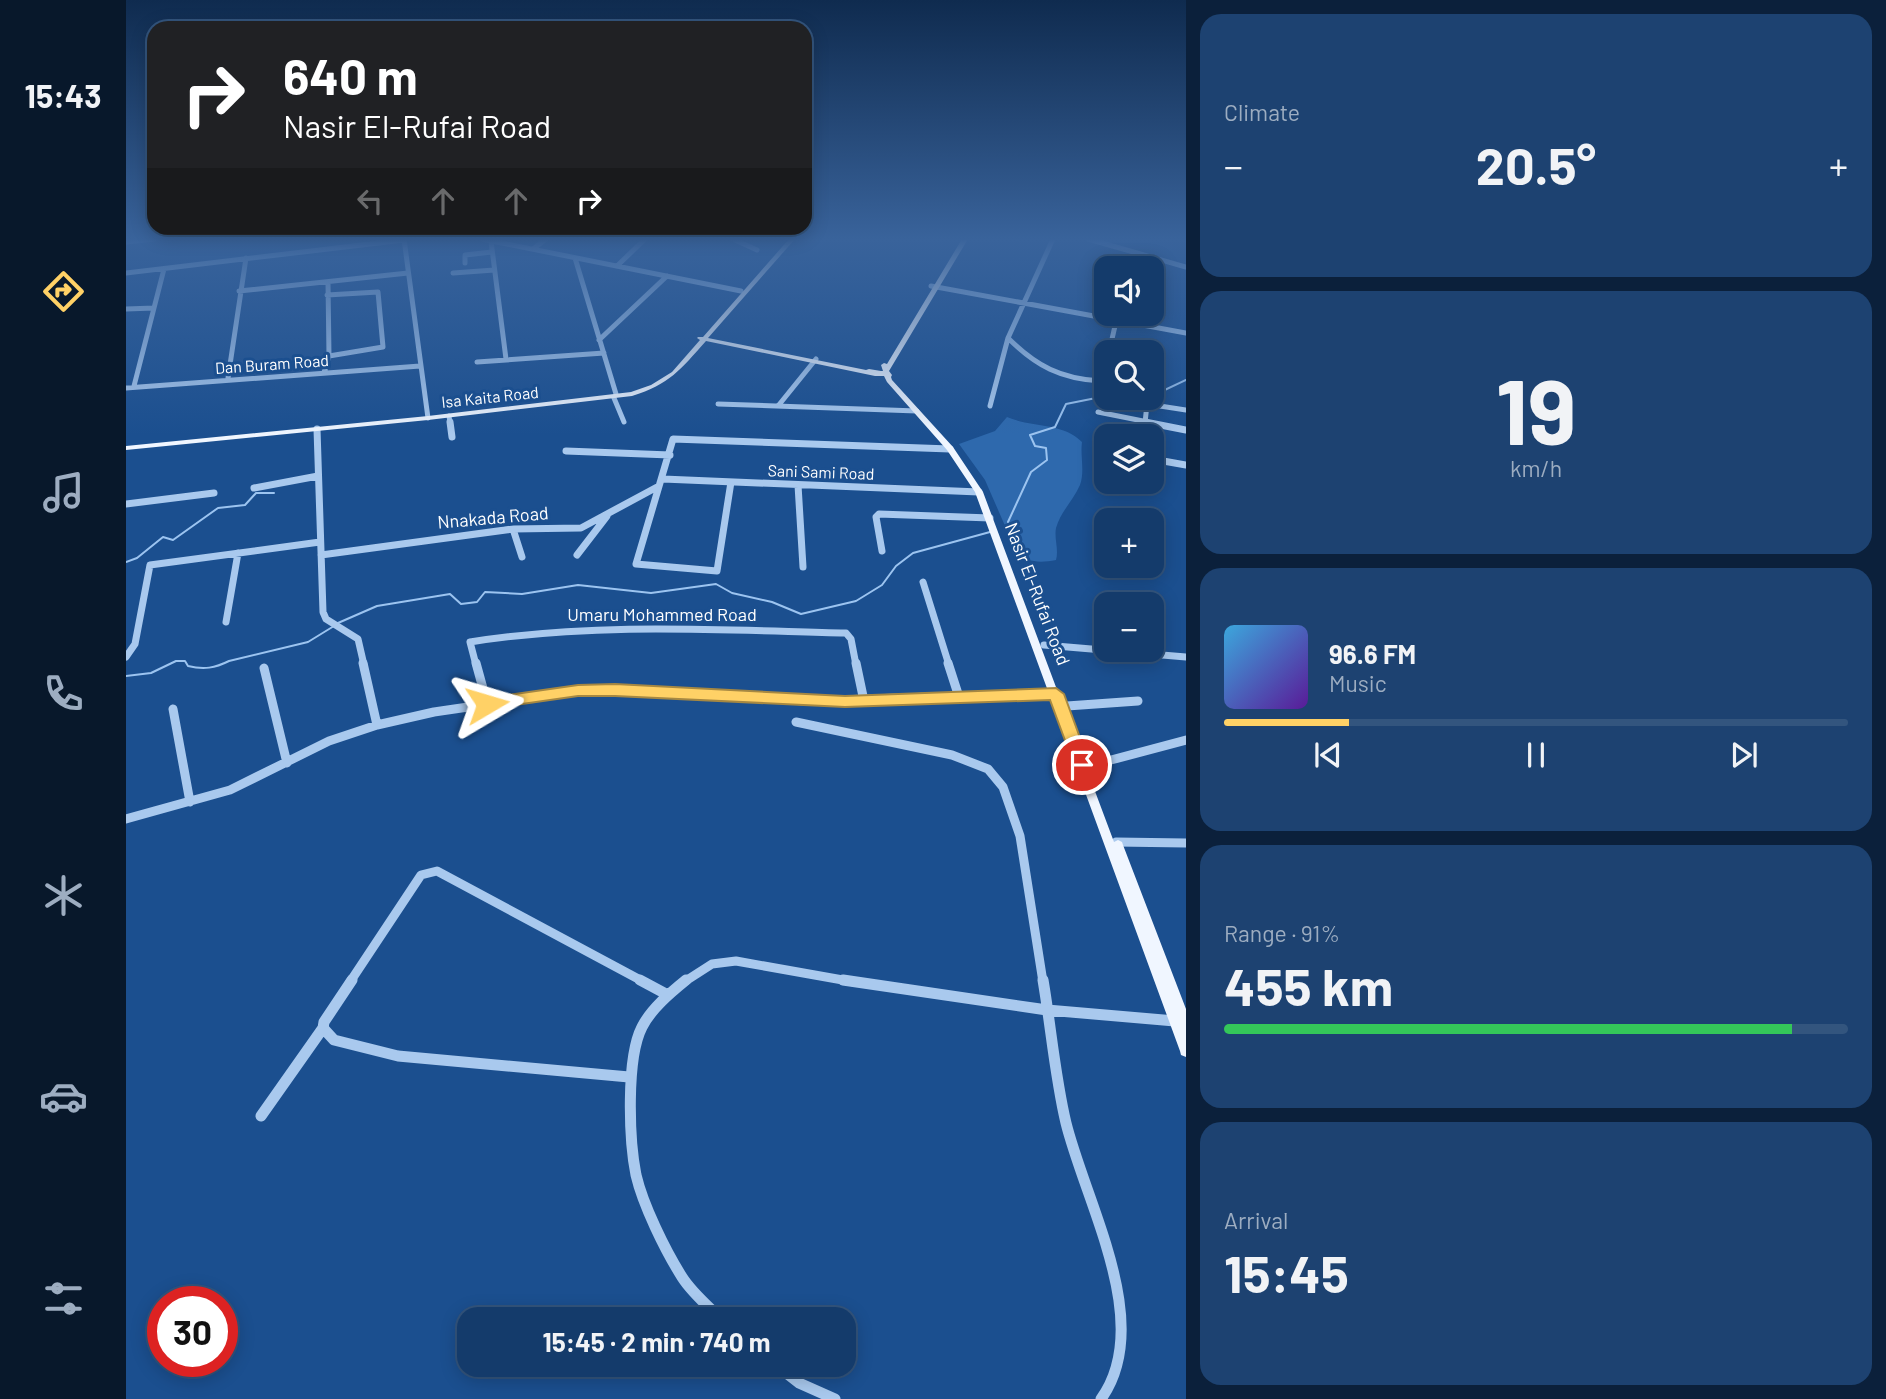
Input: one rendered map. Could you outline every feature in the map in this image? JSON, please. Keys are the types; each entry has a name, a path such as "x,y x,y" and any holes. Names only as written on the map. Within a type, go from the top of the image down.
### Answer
{"main road":[{"name":"Isa Kaita Road","path":"166,443 449,416 615,396 665,380 730,304"},
{"name":"Isa Kaita Road","path":"703,338 735,304"},
{"path":"872,372 886,368 923,304"},
{"path":"713,330 718,340"},
{"path":"703,338 872,372 892,380"},
{"name":"Nasir El-Rufai Road","path":"886,368 892,380 950,449 979,492 1007,554 1067,706 1131,891 1182,1018 1186,1051"},
{"name":"Nasir El-Rufai Road","path":"892,380 979,479 1056,694 1116,842 1131,891"},
{"name":"Isa Kaita Road","path":"126,447 615,396"}],"street":[{"path":"228,378 237,304"},
{"path":"324,373 328,356 327,304"},
{"path":"328,356 383,347 379,304"},
{"path":"412,304 428,416"},
{"path":"499,304 506,359"},
{"path":"589,304 624,422"},
{"path":"599,340 637,304"},
{"path":"990,406 1007,338 1022,304"},
{"path":"1030,304 1094,316"},
{"path":"126,310 154,307 134,386"},
{"path":"1148,326 1186,333"},
{"path":"1007,338 1033,364 1046,371 1094,380"},
{"path":"477,362 604,353"},
{"path":"778,406 815,361"},
{"name":"Dan Buram Road","path":"126,388 228,378 420,366"},
{"path":"718,404 917,411"},
{"path":"1143,421 1147,404 1186,410"},
{"path":"1098,412 1186,430"},
{"path":"449,416 452,437"},
{"path":"317,429 323,612 358,639 377,725"},
{"path":"731,482 717,571 643,567 636,564 670,455 672,440 950,449"},
{"path":"566,451 670,455"},
{"path":"1164,461 1186,465"},
{"path":"254,488 318,476"},
{"name":"Sani Sami Road","path":"661,482 731,482 979,492"},
{"name":"Nnakada Road","path":"321,555 513,529 581,528 661,482"},
{"path":"798,485 803,566"},
{"path":"126,504 214,493"},
{"path":"577,555 610,512"},
{"path":"882,551 876,517 879,514 990,518"},
{"path":"513,529 522,556"},
{"path":"126,657 135,644 150,565 320,542"},
{"path":"226,622 237,553"},
{"path":"923,582 959,697"},
{"name":"Umaru Mohammed Road","path":"487,704 470,642 532,632 662,627 846,634 851,639 864,701"},
{"path":"1044,645 1186,657"},
{"path":"264,668 287,763"},
{"path":"126,819 230,790 329,741 377,725 487,704 578,691 615,690 864,701 1056,694"},
{"path":"1067,706 1138,701"},
{"path":"173,709 190,802"},
{"path":"796,722 951,755 988,769 1003,787 1020,836 1066,1122 1122,1305 1122,1351 1111,1385 1101,1399"},
{"path":"1086,763 1111,760 1186,740"},
{"path":"1116,842 1186,843"},
{"path":"261,1116 323,1028 377,938 421,875 430,870 437,871 668,995"},
{"path":"710,1307 683,1279 658,1230 636,1175 629,1077 642,1026 668,995 694,974 712,964 736,961 847,981 1047,1010 1182,1018"},
{"path":"323,1028 334,1040 398,1056 629,1077"},
{"path":"791,1377 835,1399"}],"shaded area":[{"path":"1007,417 1065,431 1082,442 1080,485 1056,528 1056,560 1034,561 1016,551 985,480 959,444 995,431"}],"waterway":[{"path":"1164,390 1186,380"},
{"path":"1008,522 1031,472 1047,460 1046,448 1035,446 1030,435 1055,427 1066,404 1094,398"},
{"path":"126,562 137,558 163,537 173,540 218,508 245,505 256,493 274,493"},
{"path":"338,623 377,606 450,594 461,604 477,602 485,592 522,594 578,585 651,593 716,584 732,593 772,602 801,614 856,601 882,585 896,566 913,553 990,532"},
{"path":"126,676 151,673 176,661 185,661 188,666 194,667 214,667 308,642 334,626"}],"route":[{"path":"487,704 578,691 615,690 806,701 895,701 1056,694 1082,765"}]}
